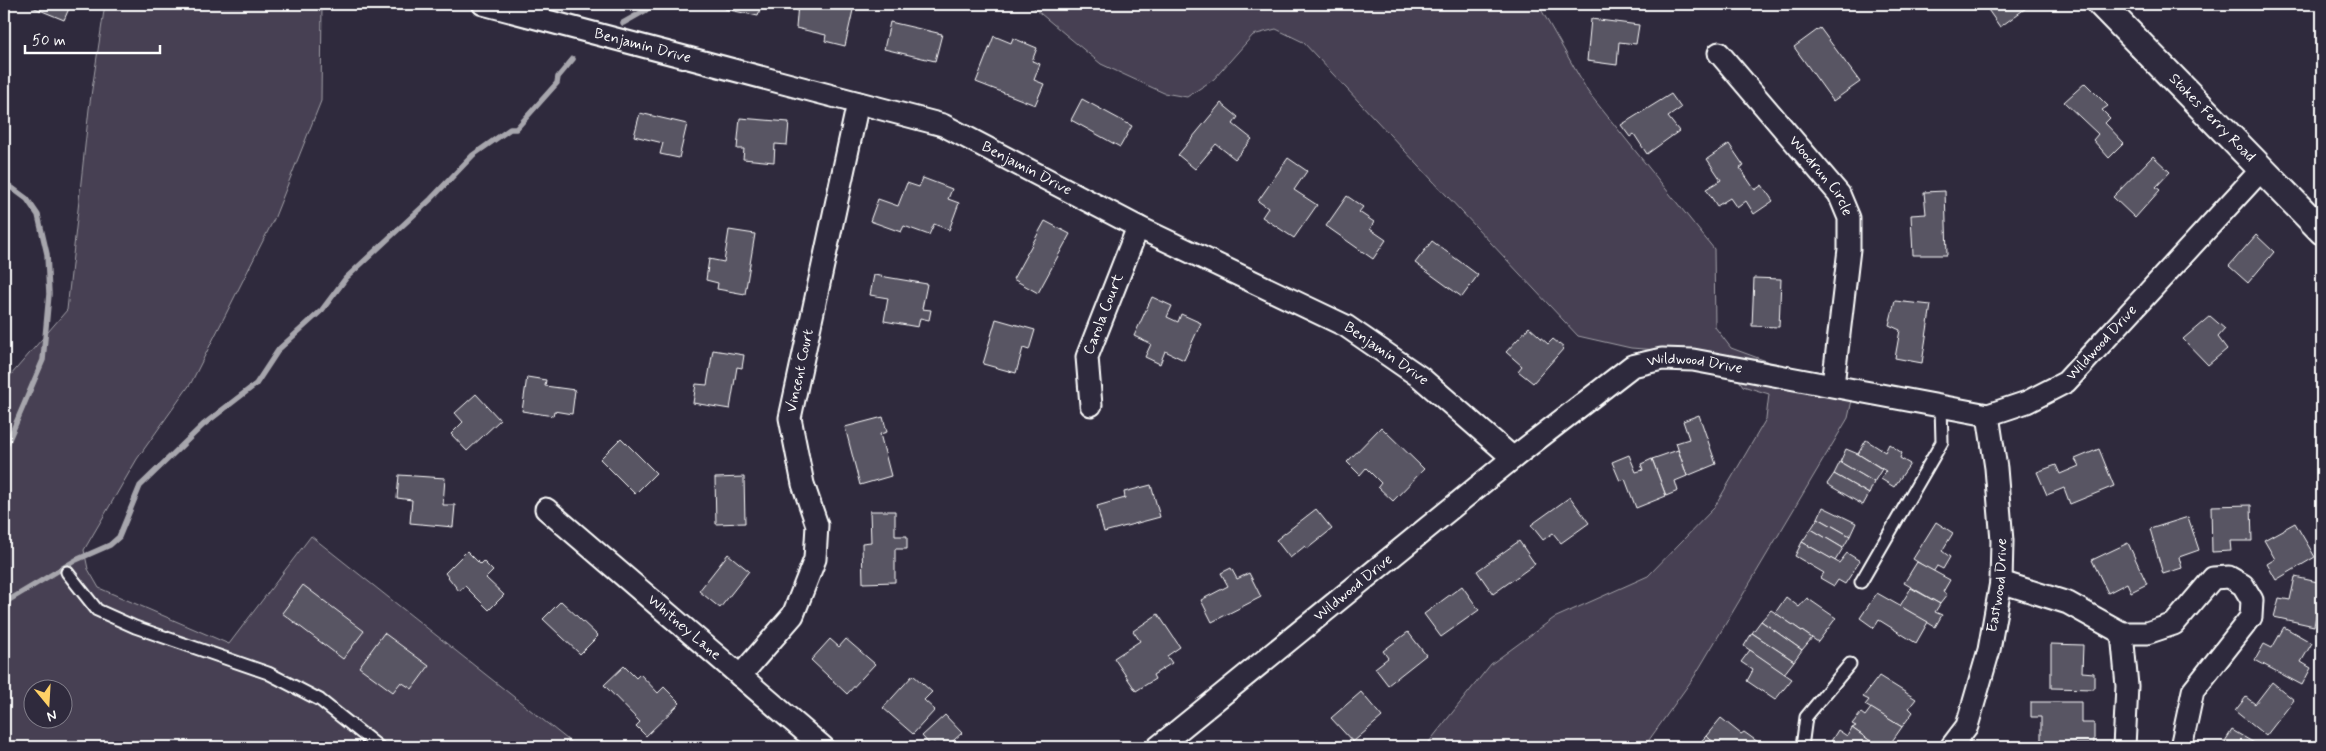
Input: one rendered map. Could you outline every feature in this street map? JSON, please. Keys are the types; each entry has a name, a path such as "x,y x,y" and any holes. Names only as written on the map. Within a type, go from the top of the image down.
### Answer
{"street":[{"name":"Benjamin Drive","path":"484,4 942,125 1138,227 1346,326 1420,377 1513,458"},
{"name":"Stokes Ferry Road","path":"2101,4 2322,231"},
{"name":"Woodrun Circle","path":"1719,54 1839,194 1849,218 1849,249 1833,385"},
{"name":"Vincent Court","path":"740,676 794,615 815,560 817,525 803,484 790,418 858,103"},
{"name":"Wildwood Drive","path":"1158,747 1513,458 1632,366 1662,359 1693,360 1988,415 2027,402 2066,382 2262,169"},
{"name":"Carola Court","path":"1091,405 1087,357 1138,227"},
{"name":"Eastwood Drive","path":"1952,747 1967,726 1989,650 2001,582 2001,532 1996,468 1988,415"},
{"name":"Whitney Lane","path":"546,509 824,747"},
{"path":"2001,582 2068,603 2122,633 2147,632 2174,624 2213,578 2229,577 2242,586 2252,600 2251,617 2193,691 2181,747"},
{"path":"2122,633 2127,686 2124,747"}],"lane":[{"path":"1861,582 1942,442 1940,406"},
{"path":"67,572 96,610 135,627 268,673 320,700 379,747"},
{"path":"1802,747 1806,716 1850,664"}],"shaded area":[{"path":"105,4 322,4 321,101 274,219 191,383 137,459 84,550 88,569 99,588 229,644 311,536 577,747 4,747 4,383 67,310 89,109"},
{"path":"1029,4 1538,4 1588,92 1714,249 1715,327 1731,348 1777,365 1810,370 1807,394 1852,400 1848,418 1694,677 1644,747 1425,747 1491,664 1554,618 1648,576 1714,508 1766,419 1769,394 1743,386 1722,355 1631,348 1578,336 1303,42 1276,29 1253,35 1214,79 1187,97 1164,93 1101,64"}],"building":[{"path":"25,4 71,4 64,20"},
{"path":"726,4 762,4 758,16 725,9"},
{"path":"798,4 834,4 833,6 853,10 845,46 825,41 826,35 796,28"},
{"path":"1984,4 2023,4 2026,8 2000,27"},
{"path":"1591,19 1639,25 1636,44 1619,42 1617,65 1587,61"},
{"path":"890,22 942,34 935,61 884,49"},
{"path":"1820,28 1860,82 1833,101 1794,47"},
{"path":"994,36 1011,43 1013,38 1037,48 1032,61 1040,64 1034,80 1044,84 1035,105 976,82"},
{"path":"2085,83 2108,106 2102,110 2110,118 2105,123 2124,143 2109,158 2093,140 2098,134 2064,102"},
{"path":"1671,94 1681,108 1668,117 1679,131 1647,154 1634,134 1630,137 1621,125"},
{"path":"1082,99 1132,126 1120,147 1071,120"},
{"path":"1221,103 1238,117 1233,124 1252,139 1235,159 1216,144 1195,169 1178,155"},
{"path":"640,113 687,124 679,158 660,154 663,143 634,136"},
{"path":"740,118 789,122 787,145 775,144 774,162 743,159 744,149 737,149"},
{"path":"1729,144 1744,166 1740,168 1755,190 1762,185 1773,201 1754,214 1746,201 1737,208 1730,198 1717,206 1706,189 1721,180 1707,159"},
{"path":"2153,156 2170,172 2156,187 2160,190 2135,218 2113,197"},
{"path":"1288,158 1307,171 1294,190 1317,205 1294,238 1262,217 1268,208 1258,201"},
{"path":"923,178 952,189 948,199 959,203 949,230 934,224 929,235 904,226 901,232 870,221 878,199 898,206 907,183 919,187"},
{"path":"1945,191 1947,255 1913,255 1911,215 1926,214 1924,192"},
{"path":"1347,196 1363,207 1359,212 1374,222 1370,229 1386,240 1373,259 1326,226"},
{"path":"1045,221 1070,234 1038,293 1013,279"},
{"path":"729,230 755,234 745,294 717,289 718,283 706,280 709,259 724,262"},
{"path":"2256,235 2274,252 2248,283 2229,266"},
{"path":"1432,241 1478,275 1462,297 1415,263"},
{"path":"874,275 927,284 922,309 931,310 929,320 920,318 918,327 884,321 888,298 870,295"},
{"path":"1754,278 1781,279 1779,327 1752,326"},
{"path":"1152,297 1172,306 1167,317 1178,322 1181,314 1201,323 1184,360 1165,351 1160,364 1145,357 1151,344 1134,336"},
{"path":"1895,301 1931,305 1922,363 1895,358 1900,330 1889,325"},
{"path":"2210,316 2225,329 2218,337 2227,349 2208,365 2183,339"},
{"path":"996,319 1035,330 1029,350 1023,348 1016,373 983,364"},
{"path":"1529,327 1548,344 1553,339 1564,348 1533,383 1518,371 1522,366 1506,352"},
{"path":"713,350 744,355 742,368 737,367 730,409 693,403 696,384 707,385"},
{"path":"527,377 546,380 545,386 575,390 572,414 554,411 553,416 522,411"},
{"path":"476,394 500,420 467,451 451,434 463,422 455,413"},
{"path":"1699,415 1716,464 1687,476 1676,443 1689,439 1683,421"},
{"path":"883,417 887,432 880,434 891,476 860,485 845,427"},
{"path":"1381,427 1424,469 1393,501 1378,487 1381,483 1366,468 1360,475 1347,462"},
{"path":"621,438 656,473 635,494 600,459"},
{"path":"1866,440 1885,452 1889,444 1902,453 1900,458 1910,464 1894,487 1881,479 1886,471 1858,454"},
{"path":"1846,449 1882,469 1874,482 1840,462"},
{"path":"2099,449 2114,486 2070,504 2064,488 2047,495 2037,472 2056,465 2060,474 2079,466 2075,459"},
{"path":"1678,450 1687,476 1675,481 1678,491 1666,496 1652,459"},
{"path":"1629,455 1636,472 1643,470 1641,464 1652,459 1666,496 1636,508 1625,479 1620,481 1612,462"},
{"path":"1840,462 1874,482 1869,494 1834,474"},
{"path":"1834,474 1869,494 1863,505 1827,484"},
{"path":"399,475 445,478 443,505 455,505 453,527 410,523 412,500 397,498"},
{"path":"744,477 745,523 716,524 715,478"},
{"path":"1151,485 1160,517 1104,532 1097,506 1125,498 1124,492"},
{"path":"1570,497 1589,523 1561,543 1553,533 1543,540 1531,525"},
{"path":"2251,505 2252,541 2230,541 2231,551 2212,552 2211,506"},
{"path":"1823,507 1856,523 1850,536 1818,518"},
{"path":"1316,509 1332,529 1307,549 1305,546 1290,558 1276,540"},
{"path":"870,511 895,511 895,536 907,536 907,549 895,549 895,582 863,583 862,543 871,542"},
{"path":"2188,517 2199,550 2179,557 2182,568 2163,574 2150,529"},
{"path":"1818,518 1850,536 1843,548 1811,529"},
{"path":"1936,522 1953,533 1942,551 1950,557 1943,569 1937,566 1933,572 1913,559"},
{"path":"2295,523 2315,557 2276,580 2267,564 2275,559 2264,540"},
{"path":"1811,529 1843,548 1835,561 1802,542"},
{"path":"1519,541 1535,564 1493,594 1477,571"},
{"path":"1802,542 1839,563 1847,553 1860,561 1845,584 1838,580 1834,586 1820,578 1824,573 1795,556"},
{"path":"2128,543 2147,584 2131,592 2127,583 2108,593 2092,560"},
{"path":"467,551 480,564 483,561 493,571 486,578 504,595 489,610 465,586 459,591 445,573"},
{"path":"728,554 749,571 720,608 699,591"},
{"path":"1917,562 1950,580 1943,592 1947,595 1940,604 1904,583"},
{"path":"1231,568 1237,579 1249,573 1261,597 1212,622 1201,600 1228,586 1221,573"},
{"path":"2295,577 2322,583 2314,626 2274,617 2279,598 2290,600"},
{"path":"303,585 364,631 343,659 282,613"},
{"path":"1462,586 1479,610 1441,637 1424,614"},
{"path":"1911,588 1940,604 1935,612 1942,615 1935,627 1900,606"},
{"path":"1877,593 1928,622 1916,643 1879,620 1874,628 1860,618"},
{"path":"1786,597 1799,607 1807,598 1836,618 1818,642 1775,613"},
{"path":"561,601 598,636 580,654 543,619"},
{"path":"1771,610 1812,638 1802,650 1761,621"},
{"path":"1158,614 1180,647 1167,656 1172,663 1153,675 1155,679 1136,691 1114,658 1140,641 1133,631"},
{"path":"1761,621 1802,650 1794,661 1752,633"},
{"path":"2284,627 2312,643 2301,662 2311,668 2302,685 2255,660 2264,644 2272,648"},
{"path":"1408,632 1426,655 1388,685 1375,668 1388,658 1383,651"},
{"path":"384,633 429,666 412,689 401,682 393,692 359,667"},
{"path":"1752,633 1794,661 1784,674 1744,646"},
{"path":"830,639 839,647 846,639 875,664 847,694 811,660"},
{"path":"2051,644 2083,645 2082,672 2094,673 2094,689 2051,688"},
{"path":"1750,650 1792,679 1775,700 1747,681 1753,670 1741,662"},
{"path":"624,666 636,678 640,674 658,693 664,687 680,703 646,736 636,726 640,722 604,685"},
{"path":"913,675 932,692 924,700 935,710 913,734 883,708"},
{"path":"1879,676 1916,699 1909,708 1913,712 1902,727 1865,705 1869,700 1863,697"},
{"path":"2272,682 2294,700 2266,736 2235,711 2246,697 2255,704"},
{"path":"1361,692 1382,717 1353,742 1331,718"},
{"path":"2031,702 2081,702 2081,723 2094,723 2094,744 2041,744 2041,717 2031,717"},
{"path":"1871,708 1902,727 1888,747 1879,747 1852,728 1856,726 1852,724 1861,713 1865,716"},
{"path":"945,715 962,733 946,747 937,747 934,743 931,746 922,736"},
{"path":"1721,718 1741,734 1744,732 1765,747 1720,747 1706,736"},
{"path":"1852,728 1879,747 1828,746 1838,730 1847,736"},
{"path":"2232,730 2261,747 2222,746"},
{"path":"1706,736 1720,747 1696,747"},
{"path":"1318,739 1324,747 1307,747"}],"waterway":[{"path":"623,23 646,10 651,4"},
{"path":"4,603 76,560 110,545 119,537 140,486 203,425 256,384 279,349 322,310 346,278 431,199 473,155 510,129 516,129 557,83 558,77 573,59"},
{"path":"4,182 27,199 38,215 47,254 49,294 43,360 4,451"}]}
